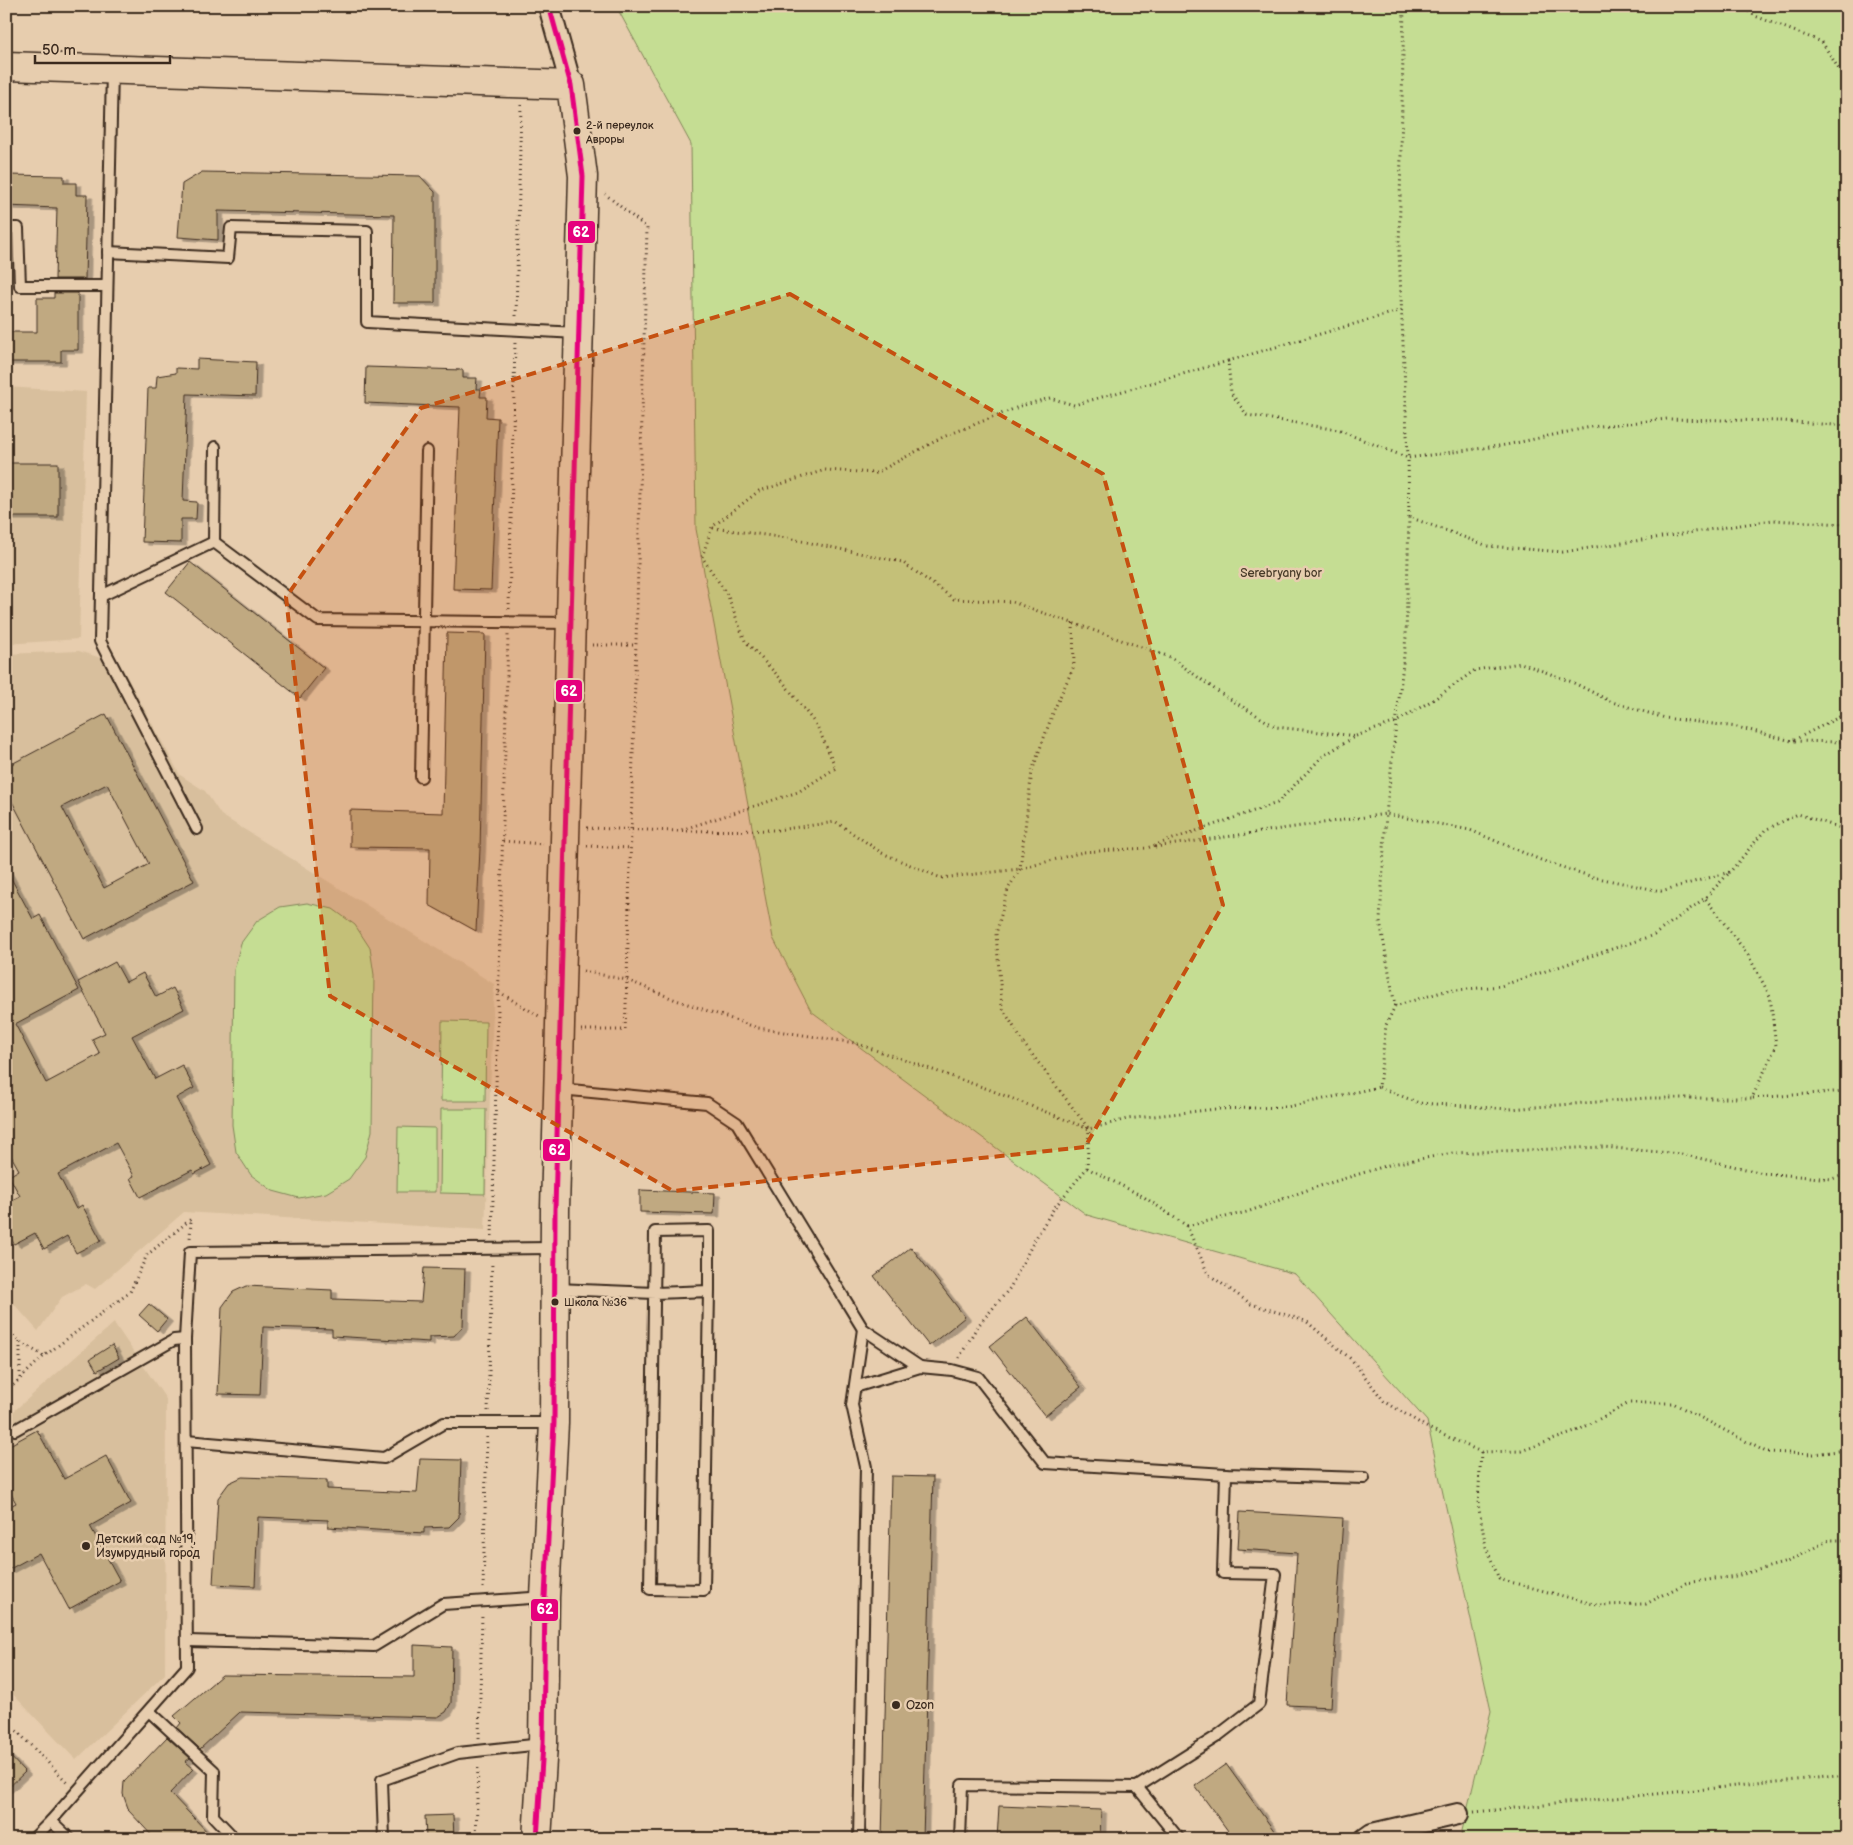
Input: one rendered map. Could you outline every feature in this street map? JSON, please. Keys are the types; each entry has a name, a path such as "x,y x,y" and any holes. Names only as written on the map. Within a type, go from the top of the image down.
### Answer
{"street":[{"path":"537,1839 543,1744 546,1597 554,1423 560,1030 583,176 571,85 549,6"},
{"path":"6,66 571,85"},
{"path":"1365,1839 1372,1834 1458,1814"}],"lane":[{"path":"112,70 100,641 197,829"},
{"path":"6,228 18,228 20,286 107,286"},
{"path":"108,252 228,258 231,228 367,231 367,322 579,334"},
{"path":"214,542 215,447"},
{"path":"421,777 426,621 427,451"},
{"path":"101,596 214,542"},
{"path":"214,542 318,620 508,622 571,634"},
{"path":"559,1089 707,1103 737,1123 863,1329 920,1367"},
{"path":"709,1231 709,1292 704,1590 650,1589 655,1293 654,1232 709,1231"},
{"path":"33,1839 187,1667 185,1339 190,1252 556,1248"},
{"path":"555,1289 655,1293 709,1292"},
{"path":"859,1839 866,1467 852,1405 863,1329"},
{"path":"16,1430 174,1340 185,1339"},
{"path":"855,1387 920,1367 952,1370 978,1378 1045,1463 1226,1474 1364,1478"},
{"path":"186,1441 384,1458 444,1423 554,1423"},
{"path":"960,1839 962,1785 1137,1787 1216,1737 1259,1704 1274,1574 1223,1573 1226,1474"},
{"path":"188,1641 374,1646 443,1604 546,1597"},
{"path":"149,1711 214,1771 213,1816 235,1839"},
{"path":"384,1839 382,1780 458,1753 543,1744"},
{"path":"1137,1787 1179,1839"},
{"path":"51,1821 70,1839"}],"path":[{"path":"1379,1087 1386,1025 1395,1006 1380,921 1386,814 1406,637 1409,517 1399,251 1404,6"},
{"path":"1740,6 1755,16 1822,42 1847,82"},
{"path":"476,1839 521,83"},
{"path":"499,992 560,1030 625,1030 628,980 647,228 583,176"},
{"path":"678,831 798,792 836,768 816,726 780,678 745,641 728,596 702,557 712,527 759,491 825,470 876,473 943,437 1021,406 1050,398 1074,405 1402,310"},
{"path":"1228,361 1231,393 1247,415 1338,430 1408,458 1506,444 1591,427 1667,419 1783,421 1847,426"},
{"path":"1409,517 1488,546 1563,552 1773,520 1845,524 1847,526"},
{"path":"712,527 787,538 902,562 954,599 1012,602 1170,657 1220,692 1276,727 1356,736"},
{"path":"952,1370 977,1327 1010,1288 1034,1241 1054,1208 1087,1168 1089,1129 1024,1044 1002,1007 996,934 1008,889 1020,869 1032,771 1054,710 1074,666 1073,623"},
{"path":"571,634 636,645"},
{"path":"1147,848 1278,803 1323,756 1356,736 1396,722 1436,698 1476,670 1521,663 1572,682 1612,702 1665,718 1737,727 1792,741 1847,742"},
{"path":"1792,741 1847,713"},
{"path":"566,827 678,831 777,830 836,822 882,853 941,878 1020,869 1083,852 1147,848 1386,814 1470,830 1544,861 1592,877 1661,891 1730,872"},
{"path":"1395,1006 1445,991 1501,986 1654,935 1705,898 1730,872 1765,830 1798,814 1847,830"},
{"path":"1705,898 1748,955 1770,996 1776,1046 1752,1098"},
{"path":"562,967 628,980 676,1000 758,1028 855,1043 988,1089 1089,1129 1127,1119 1216,1109 1287,1107 1379,1087 1419,1103 1510,1110 1647,1098 1752,1098 1847,1091"},
{"path":"1187,1226 1247,1212 1310,1189 1392,1164 1453,1153 1603,1147 1681,1154 1764,1173 1832,1179 1847,1174"},
{"path":"1087,1168 1144,1197 1187,1226 1208,1274 1251,1304 1306,1321 1352,1360 1384,1400 1428,1428 1481,1452 1520,1451 1575,1432 1629,1403 1673,1403 1766,1452 1813,1454 1847,1450"},
{"path":"6,1392 44,1356 130,1292 147,1255 191,1219 190,1252"},
{"path":"6,1328 20,1342 44,1356"},
{"path":"20,1342 20,1379"},
{"path":"1481,1452 1478,1504 1486,1547 1499,1579 1549,1594 1597,1604 1646,1604 1686,1583 1745,1574 1787,1562 1829,1540 1847,1540"},
{"path":"6,1720 76,1792"},
{"path":"1458,1814 1847,1775"}],"highlighted area":[{"path":"790,294 1103,474 1223,905 1085,1147 673,1191 330,996 286,597 421,408"}],"shaded area":[{"path":"6,387 86,392 79,639 6,644"},
{"path":"79,651 120,664 180,775 205,791 221,815 494,984 485,1230 184,1212 95,1289 86,1284 62,1297 38,1331 6,1295 6,654"},
{"name":"Детский сад №19, Изумрудный город","path":"114,1323 166,1399 165,1674 76,1760 6,1687 6,1418"}],"green space":[{"name":"Serebryany bor","path":"616,6 1847,8 1847,1839 1460,1839 1491,1711 1427,1421 1295,1274 1087,1215 811,1011 773,938 696,529 691,144"},
{"path":"307,903 333,909 355,925 370,948 374,975 372,1131 365,1157 349,1179 326,1193 299,1198 273,1191 251,1175 236,1152 232,1125 234,970 241,943 257,921 280,907"},
{"path":"442,1021 486,1022 485,1101 441,1101"},
{"path":"441,1109 486,1109 485,1194 440,1193"},
{"path":"398,1127 435,1128 435,1192 397,1192"}],"building":[{"path":"202,172 420,176 435,192 435,303 393,303 394,215 218,211 218,240 178,237 182,184"},
{"path":"6,175 64,176 64,183 76,183 76,195 87,195 85,279 55,279 57,208 6,206"},
{"path":"54,293 78,293 78,350 61,350 61,362 6,362 6,332 37,332 37,298 54,298"},
{"path":"197,359 256,362 255,396 187,394 183,501 197,502 196,519 181,519 181,543 142,542 148,388 156,388 157,376 176,373 176,368 197,369"},
{"path":"366,367 463,370 463,378 477,378 476,389 481,389 480,397 487,397 486,417 498,418 491,590 453,589 460,407 365,403"},
{"path":"6,463 58,463 58,517 6,517"},
{"path":"190,562 324,668 300,698 166,592"},
{"path":"447,633 485,634 480,849 476,931 429,905 430,848 350,847 350,810 443,813"},
{"path":"106,714 194,881 84,939 6,790 6,767","holes":["107,784 149,864 104,888 62,807"]},
{"path":"6,869 33,919 40,915 79,990 15,1024 46,1083 100,1054 92,1039 105,1033 78,982 115,962 126,982 143,973 156,997 173,988 184,1009 132,1036 155,1079 182,1065 194,1088 176,1098 211,1165 194,1174 192,1170 140,1197 130,1178 134,1176 116,1143 58,1174 76,1209 82,1205 101,1240 76,1253 67,1236 44,1249 35,1233 14,1244 6,1229 6,1203 20,1196 9,1176 19,1170 6,1147"},
{"path":"640,1190 715,1193 714,1214 640,1212"},
{"path":"911,1247 965,1317 929,1346 874,1276"},
{"path":"424,1268 465,1269 463,1326 454,1336 429,1337 429,1342 332,1336 332,1329 263,1327 260,1395 218,1394 222,1307 233,1292 246,1286 332,1290 332,1299 421,1302"},
{"path":"149,1304 167,1319 157,1331 139,1315"},
{"path":"1027,1317 1081,1387 1045,1416 990,1346"},
{"path":"112,1345 119,1358 97,1371 90,1359"},
{"path":"37,1430 64,1479 106,1456 131,1503 90,1526 120,1581 69,1609 39,1553 6,1571 6,1508 16,1503 6,1485 6,1447"},
{"path":"420,1459 461,1460 459,1517 449,1527 424,1528 424,1533 328,1527 328,1520 258,1517 255,1586 213,1584 218,1498 229,1483 242,1477 327,1480 327,1489 417,1493"},
{"path":"891,1476 933,1477 923,1839 882,1839"},
{"path":"1240,1512 1343,1518 1331,1707 1287,1705 1297,1553 1238,1549"},
{"path":"414,1645 452,1647 451,1703 446,1712 438,1717 240,1712 200,1749 177,1728 181,1723 174,1716 222,1675 414,1677"},
{"path":"167,1737 190,1758 185,1762 193,1769 170,1793 214,1839 155,1839 129,1811 123,1794 124,1782"},
{"path":"6,1752 25,1772 6,1790"},
{"path":"1226,1764 1280,1839 1234,1839 1195,1786"},
{"path":"999,1806 1101,1810 1100,1839 997,1839"},
{"path":"453,1815 454,1839 426,1839 425,1816"}],"transit line":[{"name":"62","path":"537,1839 543,1744 545,1597 554,1423 555,1209 583,176 571,85 549,6"}],"place":[{"name":"2-й переулок Авроры","path":"577,131"},
{"name":"Школа №36","path":"555,1302"},
{"name":"Детский сад №19, Изумрудный город","path":"86,1546"},
{"name":"Ozon","path":"896,1705"}]}
